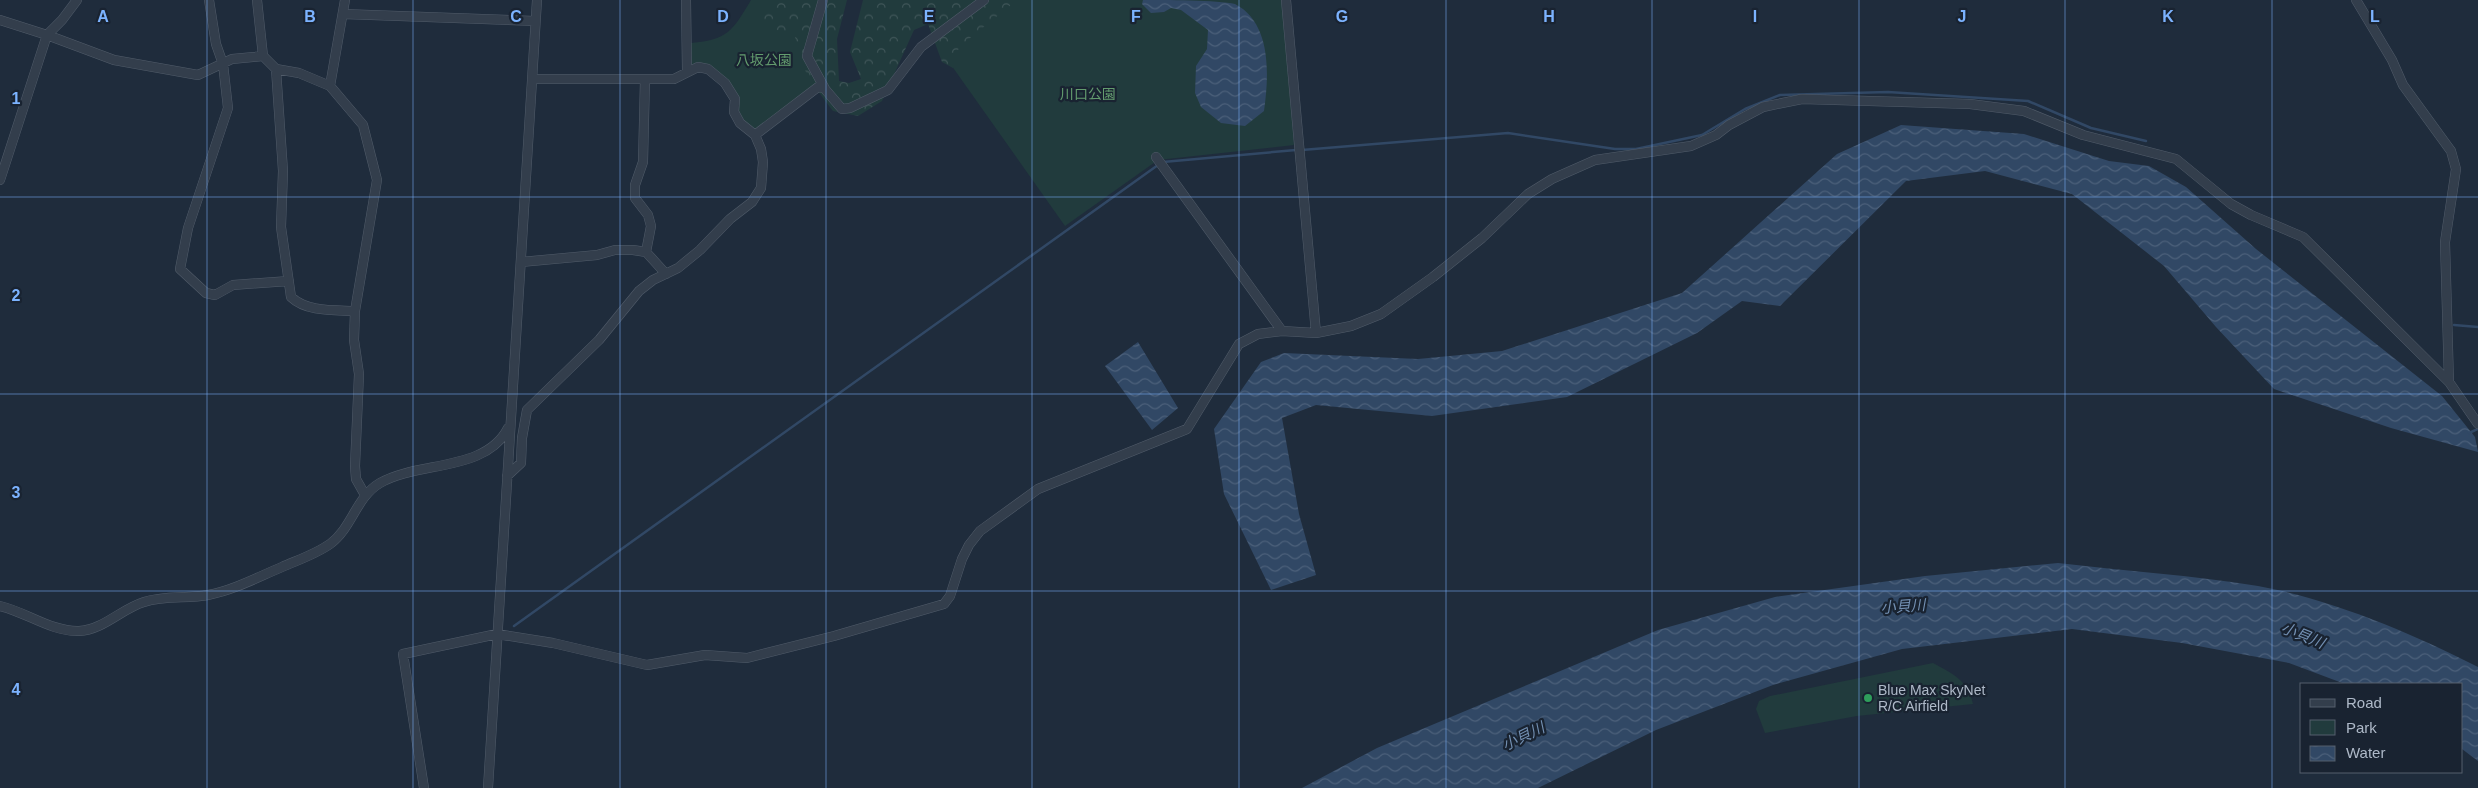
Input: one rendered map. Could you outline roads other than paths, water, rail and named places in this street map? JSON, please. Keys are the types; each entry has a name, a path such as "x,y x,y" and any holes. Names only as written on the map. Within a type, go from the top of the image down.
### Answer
{"street":[{"path":"0,180 47,35 62,20 77,0"},
{"path":"209,0 216,44 223,64 228,108 188,228 180,269 206,293 215,295 233,285 289,281"},
{"path":"257,0 263,56 276,69 299,73 330,86 363,125 377,180 355,311 354,340 359,374 354,466 356,479 365,495"},
{"path":"330,86 345,0"},
{"path":"488,788 537,0"},
{"path":"686,0 687,71"},
{"path":"823,0 807,56 825,89 842,109 850,108 888,90 921,47 984,0"},
{"path":"1286,0 1316,332"},
{"path":"2356,0 2392,60 2403,85 2451,151 2456,169 2445,242 2449,382"},
{"path":"343,14 535,21"},
{"path":"0,20 114,60 198,75 232,60 263,56"},
{"path":"507,476 521,463 522,438 527,410 599,340 639,291 654,280 678,268 700,250 730,219 752,202 761,188 763,162 761,149 755,135 740,123 734,112 735,99 717,75 708,69 698,67 674,79 532,79"},
{"path":"276,69 283,171 282,226 291,297 299,304 311,308 355,311"},
{"path":"645,79 643,162 635,186 635,198 648,215 651,226 646,252"},
{"path":"755,135 818,87 825,89"},
{"path":"424,788 403,654 497,634 553,644 647,665 705,655 747,658 843,634 944,604 950,596 962,559 969,545 980,531 1038,489 1187,429 1239,344 1258,334 1316,332 1351,326 1381,314 1475,244 1528,194 1552,179 1595,160 1690,146 1716,135 1729,125 1763,107 1802,100 1970,104 2024,111 2083,135 2176,159 2232,204 2251,215 2303,237 2449,382 2478,424"},
{"path":"1156,157 1282,332"},
{"path":"521,262 598,255 615,250 646,252 666,274"},
{"path":"0,606 56,627 79,631 99,626 145,601 207,595 228,590 332,543 346,528 365,495 380,483 400,475 482,454 503,438 510,424"}],"water":[{"path":"1143,0 1190,0 1235,4 1247,13 1256,24 1262,37 1265,51 1267,82 1264,111 1245,126 1221,123 1201,107 1195,93 1196,66 1207,49 1208,30 1181,10 1171,8 1164,12 1151,13 1142,4"},
{"path":"1901,125 2024,134 2109,161 2149,166 2186,187 2256,249 2442,396 2475,437 2478,452 2391,428 2274,389 2216,327 2164,266 2072,194 1985,171 1906,181 1780,306 1742,301 1697,333 1567,397 1432,416 1316,405 1282,418 1299,514 1316,575 1271,590 1224,494 1214,429 1261,362 1284,353 1418,359 1502,351 1682,293 1837,154"},
{"path":"1138,342 1178,408 1152,430 1105,366"},
{"name":"小貝川","path":"2058,563 2258,586 2314,599 2342,608 2399,630 2478,667 2478,761 2463,750 2463,683 2342,683 2289,663 2182,643 2072,629 1902,649 1773,685 1656,730 1538,788 1302,788 1377,748 1658,630 1775,597 1925,576"}],"waterway":[{"path":"1302,150 1508,133 1615,149 1636,149 1702,135 1745,109 1780,95 1888,92 2028,101 2091,128 2146,141"},
{"path":"1163,162 1296,150"},
{"path":"514,626 1158,165"},
{"path":"2454,325 2478,327"},
{"path":"2469,433 2478,429"}],"place":[{"name":"Blue Max SkyNet R/C Airfield","path":"1868,698"}],"park label":[{"name":"八坂公園","path":"764,60"},
{"name":"川口公園","path":"1088,94"}]}
